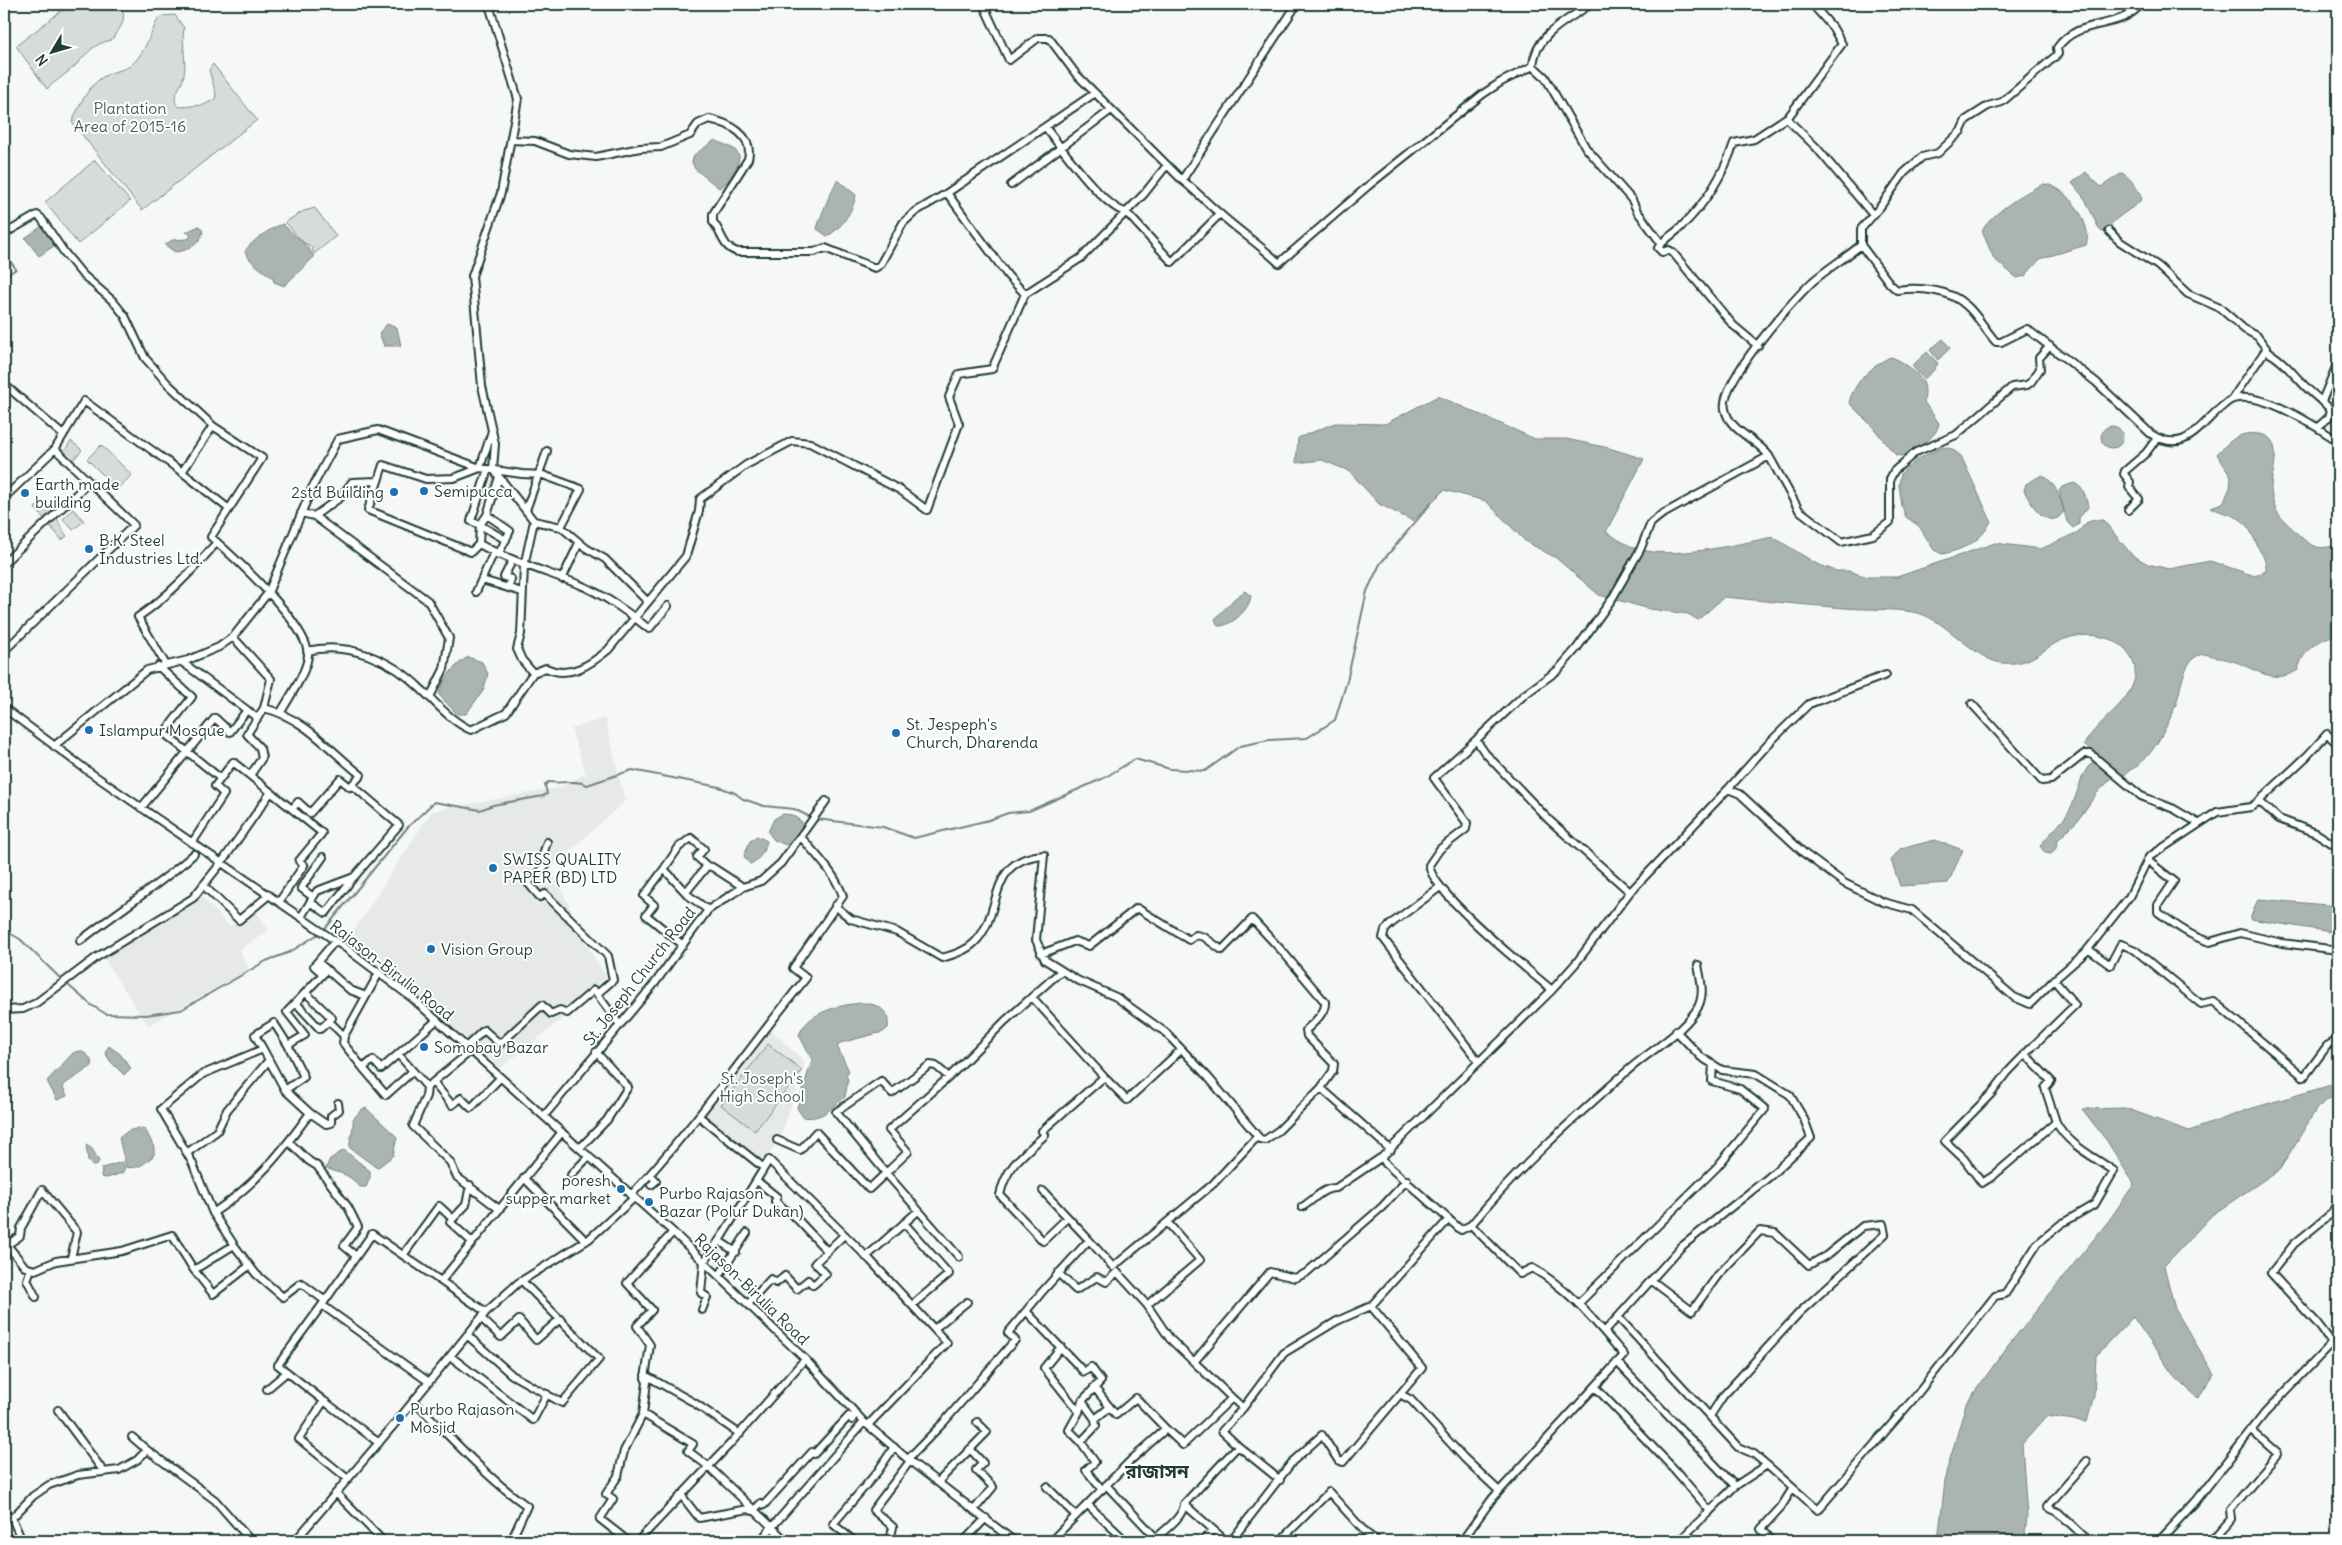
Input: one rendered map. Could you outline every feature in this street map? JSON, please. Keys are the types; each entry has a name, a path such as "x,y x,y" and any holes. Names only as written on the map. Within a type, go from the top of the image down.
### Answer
{"street":[{"path":"486,4 490,8 518,99 501,193 472,276 482,386 495,444 490,469 471,521 506,540"},
{"path":"983,4 999,44 1009,60 1038,38 1049,38 1060,55 1095,93 1182,180 1200,194 1220,214 1260,244 1279,263 1368,186 1468,105 1501,82 1533,66"},
{"path":"1182,180 1196,155 1297,4"},
{"path":"1533,66 1534,56 1540,42 1591,4"},
{"path":"1758,346 1734,325 1674,254 1669,250 1662,252 1658,248 1661,243 1681,227 1714,188 1727,164 1734,143 1754,139 1786,118 1799,106 1842,44 1834,28 1812,4"},
{"path":"2109,231 2119,240 2158,266 2188,294 2220,308 2244,329 2257,336 2266,348 2232,399 2185,440 2166,442 2157,438 2096,382 2025,328 1998,343 1967,306 1957,298 1932,289 1897,290 1890,284 1861,245 1861,229 1887,198 1898,178 1909,168 1922,157 1938,153 1955,137 1963,124 1972,116 2002,102 2058,54 2058,48 2066,38 2081,28 2117,20 2133,14 2141,4"},
{"path":"1533,66 1545,77 1586,148 1628,196 1661,243"},
{"path":"511,140 535,141 569,154 596,157 640,148 661,147 690,135 698,124 709,119 737,128 748,144 748,159 713,214 713,222 720,230 728,249 738,252 814,252 826,248 875,268 880,265 903,223 915,212 1046,128 1095,93"},
{"path":"1011,185 1111,110"},
{"path":"1786,118 1816,147 1873,215"},
{"path":"1046,128 1093,186 1117,211 1126,212 1172,262 1220,214"},
{"path":"307,651 322,647 342,648 361,653 393,666 462,726 471,730 506,712 533,673 546,668 555,672 575,671 594,661 608,650 686,556 699,511 700,499 746,465 792,441 810,443 900,490 927,510 959,424 949,396 958,374 992,369 1025,294 1081,258 1144,194 1167,165"},
{"path":"947,193 1008,276 1025,294"},
{"path":"4,234 38,215 82,274 113,301 125,316 146,358 168,384 213,426 262,458 211,537 241,563 299,630 308,654 300,681 281,712"},
{"path":"1861,245 1822,274 1794,300 1735,377 1724,402 1726,414 1740,431 1762,447 1799,510 1841,542 1873,535 1890,522 1890,478 1894,471 1916,452 1956,435 2012,387 2026,385 2031,382 2040,369 2039,358 2050,346"},
{"path":"2264,351 2273,354 2311,393 2331,410 2329,417 2318,427"},
{"path":"2322,401 2338,362"},
{"path":"4,384 64,435"},
{"path":"2232,399 2265,402 2294,414 2338,441"},
{"path":"4,498 55,449 84,401 182,472 229,509"},
{"path":"182,472 213,426"},
{"path":"54,746 147,670 182,662 219,647 233,637 268,592 301,513 338,439 378,430 480,468 522,474 538,474 581,489 561,527"},
{"path":"480,468 492,431"},
{"path":"2128,510 2139,499 2129,487 2130,482 2124,474 2157,438"},
{"path":"4,651 134,525 88,483 55,449"},
{"path":"526,510 547,451"},
{"path":"1552,990 1501,948 1440,887 1432,876 1429,865 1440,849 1466,829 1467,823 1434,778 1524,696 1558,670 1577,648 1612,599 1637,555 1651,523 1661,515 1768,456"},
{"path":"480,468 454,478 426,479 383,465 368,510 471,552 478,544 480,525 487,515 500,477"},
{"path":"490,469 500,477 534,521 561,527 580,543 605,559 648,602"},
{"path":"314,516 341,497 352,482 378,481"},
{"path":"4,563 88,483"},
{"path":"301,513 314,516 428,601 449,638 444,669 430,697"},
{"path":"476,592 510,531 487,515"},
{"path":"533,673 522,660 517,649 521,634 524,566 534,521"},
{"path":"166,665 138,617 160,603 183,581 217,542"},
{"path":"562,579 580,543"},
{"path":"478,544 524,566 580,585 635,618 648,629 668,606"},
{"path":"508,588 511,579 504,577 512,560"},
{"path":"482,580 522,592"},
{"path":"233,637 271,679 264,708 247,734 260,748 262,758 251,774"},
{"path":"182,662 257,718"},
{"path":"158,666 192,697 164,733 220,778"},
{"path":"1302,1207 1331,1187 1336,1188 1391,1150 1552,990 1576,963 1630,892 1728,789 1770,741 1809,704 1886,675"},
{"path":"1972,704 2042,781 2051,780 2084,754 2091,754 2141,796 2174,808 2198,823"},
{"path":"264,708 281,712 306,726 361,775 352,785"},
{"name":"Rajason-Birulia Road","path":"4,709 141,808 335,941 379,973 437,1020 673,1232 805,1359 855,1414 909,1460 986,1518 1009,1540"},
{"path":"141,808 214,718 230,732 247,710"},
{"path":"1728,789 1740,794 1805,854 1844,883 1883,902 1912,910 2014,997 2030,1004 2088,949 2129,897 2147,860 2216,812 2251,807 2307,756 2327,734 2338,744"},
{"path":"1476,740 1485,753 1549,820 1630,892"},
{"path":"192,843 224,794 215,786 233,762 251,774 322,833 299,861 304,865 279,902"},
{"path":"292,809 298,802 310,813 340,779 350,787 352,785 399,825 326,913 301,888 323,857"},
{"path":"4,1010 23,1009 36,1003 97,957 193,898 222,862 271,792"},
{"name":"St. Joseph Church Road","path":"544,1116 620,1025 708,910 743,887 761,881 781,864 826,801"},
{"path":"2259,801 2279,819 2316,833 2336,846 2338,839"},
{"path":"295,1541 379,1443 486,1312 522,1281 586,1241 632,1197 700,1117 772,1019 806,978 793,968 843,896 839,884 801,837"},
{"path":"683,945 646,915 654,905 644,896 679,848 691,838 704,849 697,857 707,866 712,866 743,887"},
{"path":"547,842 541,861 546,865 528,883 540,897 545,894 608,956 612,980 597,994"},
{"path":"80,941 120,910 158,886 194,854"},
{"path":"835,906 851,919 896,932 942,958 965,950 979,937 985,927 1002,877 1013,865 1032,856 1044,855 1036,940 1041,954 1060,971 1116,997 1165,1032 1208,1077 1257,1137 1266,1140 1279,1130 1321,1088 1333,1071 1334,1064 1307,1036 1306,1030 1325,1007 1324,1002 1283,952 1252,919 1222,950 1204,937 1196,935 1189,940 1137,908 1089,946 1075,941 1041,954"},
{"path":"2147,860 2174,881 2158,905 2158,912 2182,930 2205,941 2210,942 2240,933 2282,943 2338,950"},
{"path":"686,892 707,866"},
{"path":"664,869 686,892 708,910"},
{"path":"301,917 317,891 354,877"},
{"path":"203,885 239,920 269,895"},
{"path":"1440,887 1384,930 1384,938 1479,1062"},
{"path":"288,1046 305,1036 288,1012 323,974 314,966 335,941"},
{"path":"2088,949 2110,965 2121,944 2135,950 2201,1004 2213,1001 2304,1078 2327,1046 2338,1040"},
{"path":"318,962 350,990 366,996"},
{"path":"1382,1158 1386,1164 1407,1180 1461,1230 1471,1225 1519,1171 1628,1070 1663,1044 1696,1011 1703,990 1698,965"},
{"path":"778,1140 800,1150 816,1132 869,1189 908,1152 889,1130 948,1078 1060,971"},
{"path":"379,973 344,1036 343,1043 386,1095 413,1071"},
{"path":"2054,980 2075,1005 2025,1054 1991,1094 1945,1141 1964,1159 1982,1183 1993,1176 2056,1122"},
{"path":"499,1209 458,1177 450,1162 413,1126 430,1085 468,1049 484,1030 500,1044 542,1005 550,1014 560,1010 567,1012 594,990 620,1025"},
{"path":"296,1003 320,1029 332,1018 306,993"},
{"path":"1032,996 1127,1100 1181,1050"},
{"path":"363,1068 373,1060 381,1069 437,1020"},
{"path":"301,1030 312,1021"},
{"path":"329,1021 344,1036"},
{"path":"285,1090 304,1077 274,1023 255,1035 285,1090 310,1113 326,1124 331,1123 331,1116 339,1110 338,1103"},
{"path":"1604,1332 1681,1247 1769,1177 1810,1138 1804,1119 1790,1095 1756,1074 1722,1070 1701,1057 1676,1031"},
{"path":"263,1049 203,1074 161,1109 187,1153 213,1213 250,1266 283,1297 301,1283 323,1303 429,1382"},
{"path":"580,1148 607,1120 628,1087 596,1052"},
{"path":"398,1054 413,1071 452,1105 461,1098 471,1108 500,1078"},
{"path":"1618,1317 1646,1351 1738,1447 1754,1454 1818,1510 1915,1397 1937,1366 1995,1296 2005,1294 2038,1243 2061,1224 2095,1204 2114,1171 2062,1134 2045,1088 2051,1081 2025,1054"},
{"path":"187,1153 216,1131 227,1110 269,1060"},
{"path":"1578,1304 1717,1167 1765,1109 1740,1089 1712,1081 1713,1064"},
{"path":"948,1078 936,1066 930,1065 892,1093 881,1081 836,1112 918,1211 959,1257"},
{"path":"1067,1218 1043,1241 1000,1195 1004,1178 1020,1156 1045,1135 1042,1131 1104,1077"},
{"path":"1321,1088 1391,1150"},
{"path":"213,1213 237,1198 261,1176 310,1113"},
{"path":"700,1117 764,1168"},
{"path":"442,1280 562,1132"},
{"path":"1058,1273 1076,1290 1097,1276 1106,1282 1115,1269 1213,1184 1257,1137"},
{"path":"288,1142 309,1162 318,1166 348,1207 358,1227 344,1246 356,1256"},
{"path":"571,1175 589,1156"},
{"path":"702,1310 707,1297 701,1293 704,1262 769,1160 866,1257 947,1343 866,1423 760,1541"},
{"path":"650,1174 656,1181 651,1185"},
{"path":"524,1178 586,1241"},
{"path":"1194,1362 1270,1272 1295,1278 1306,1273 1382,1207 1407,1180"},
{"path":"756,1181 777,1197 775,1201 798,1220 827,1251"},
{"path":"470,1185 466,1205 450,1222 472,1242"},
{"path":"71,1258 77,1232 42,1190 21,1228 20,1236 6,1243 25,1266 31,1269 35,1270 56,1261 71,1258 122,1251 172,1235 194,1270 213,1294 250,1266"},
{"path":"1043,1191 1147,1305 1170,1339 1243,1408"},
{"path":"2332,1343 2271,1273 2294,1244 2332,1213 2338,1201"},
{"path":"404,1254 439,1206 453,1219"},
{"path":"866,1257 918,1211"},
{"path":"1280,1480 1222,1431 1243,1408 1284,1353 1337,1321 1371,1306 1449,1219"},
{"path":"904,1223 949,1274 912,1305"},
{"path":"1147,1305 1200,1260 1168,1223"},
{"path":"1651,1280 1692,1311 1718,1275 1760,1231 1775,1233 1809,1265 1826,1255 1863,1226 1883,1224 1885,1234 1799,1313 1723,1396 1710,1416"},
{"path":"1462,1541 1499,1491 1624,1355 1578,1304 1544,1274 1532,1268 1520,1274 1471,1225"},
{"path":"628,1541 600,1519 613,1499 606,1494 618,1476 624,1451 643,1414 647,1382 645,1375 650,1345 637,1326 652,1310 627,1283 673,1232"},
{"path":"719,1276 747,1233"},
{"path":"379,1443 278,1365 372,1234 442,1280 486,1312"},
{"path":"748,1304 771,1279 776,1283 785,1276 796,1289 808,1280 813,1285 826,1274 816,1263 844,1235"},
{"path":"890,1541 893,1527 873,1510 909,1460 1015,1340 1008,1333 1058,1273 1089,1240"},
{"path":"719,1241 736,1252"},
{"path":"194,1270 234,1245"},
{"path":"31,1269 27,1280 36,1297"},
{"path":"467,1335 512,1375 562,1403 599,1359 522,1281"},
{"path":"934,1329 967,1302"},
{"path":"1231,1541 1293,1461 1320,1436 1326,1438 1338,1460 1343,1462 1422,1368 1371,1306"},
{"path":"1027,1312 1084,1372 1091,1367 1101,1381 1082,1401 1079,1412 1069,1430 1081,1442 1095,1462 1086,1470 1156,1540 1180,1515 1184,1509 1184,1504 1238,1446"},
{"path":"481,1318 501,1338 519,1320 536,1340 560,1319"},
{"path":"2159,1541 2196,1501 2251,1430 2338,1337"},
{"path":"1061,1347 1044,1368 1079,1412"},
{"path":"450,1356 533,1420 546,1394"},
{"path":"638,1541 740,1434 805,1359"},
{"path":"1617,1362 1735,1486"},
{"path":"267,1389 286,1372"},
{"path":"645,1375 692,1402 740,1434"},
{"path":"1094,1387 1116,1415 1136,1398 1183,1445 1232,1398"},
{"path":"1595,1387 1675,1470 1710,1511"},
{"path":"1400,1394 1411,1400 1459,1453 1499,1491"},
{"path":"324,1401 298,1439 348,1479"},
{"path":"413,1401 477,1464 527,1506 511,1541"},
{"path":"1081,1442 1096,1426 1095,1419 1082,1401"},
{"path":"1095,1419 1110,1407"},
{"path":"58,1410 104,1472"},
{"path":"643,1414 693,1444 688,1451 708,1466 786,1541"},
{"path":"754,1510 761,1503 764,1506 812,1452 814,1454 848,1416 852,1420 855,1414"},
{"path":"938,1482 987,1432 977,1422"},
{"path":"1051,1541 1166,1428"},
{"path":"2212,1541 2231,1519 2230,1510 2234,1503 2278,1454 2251,1430"},
{"path":"132,1437 216,1500 251,1541"},
{"path":"854,1541 833,1524 878,1471 894,1447"},
{"path":"970,1449 983,1463 976,1470 993,1487 974,1510"},
{"path":"12,1518 33,1496 49,1484 78,1475 119,1470 137,1460 147,1450"},
{"path":"2087,1461 2048,1507 2058,1512 2089,1541"},
{"path":"1680,1541 1735,1486 1767,1465"},
{"path":"1047,1487 1076,1516"},
{"path":"1771,1541 1761,1529 1781,1507 1793,1488"},
{"path":"1280,1541 1330,1492 1377,1541"},
{"path":"336,1493 382,1541"},
{"path":"681,1495 699,1518 748,1509 754,1510"},
{"path":"1087,1504 1126,1541"},
{"path":"1184,1504 1226,1541"},
{"path":"4,1514 12,1518 22,1541"},
{"path":"964,1541 986,1518"},
{"path":"1202,1541 1213,1530"},
{"path":"1687,1533 1695,1541"}],"shaded area":[{"path":"715,140 734,149 739,155 738,164 733,174 719,188 695,169 692,162 694,155"},
{"path":"2086,172 2101,187 2122,173 2134,184 2142,199 2113,222 2106,232 2102,232 2099,229 2085,199 2072,183"},
{"path":"838,180 856,195 855,201 846,218 837,229 827,236 817,229 826,203"},
{"path":"2044,184 2061,191 2076,207 2086,227 2086,245 2040,259 2025,276 2017,278 1994,259 1982,231 1993,218 2010,204"},
{"path":"45,224 57,244 39,256 25,238"},
{"path":"283,224 304,244 314,257 284,286 274,282 273,278 254,264 245,252 262,235"},
{"path":"199,226 203,231 201,236 196,244 189,249 175,252 165,245 172,240 188,239 191,235 186,232"},
{"path":"387,324 397,328 401,346 384,346 379,333"},
{"path":"1943,339 1950,348 1938,360 1930,350"},
{"path":"1927,352 1938,363 1934,370 1924,379 1912,366"},
{"path":"1890,357 1904,363 1923,382 1925,387 1924,402 1939,423 1930,439 1902,456 1896,455 1871,425 1849,403 1851,396 1864,376"},
{"path":"1438,396 1535,439 1566,439 1609,448 1644,459 1606,532 1630,546 1664,553 1683,552 1773,537 1817,564 1836,571 1849,571 1868,577 1897,577 1995,543 2041,549 2078,532 2086,523 2093,520 2103,520 2132,555 2148,564 2169,569 2210,561 2255,576 2266,571 2266,564 2248,527 2239,518 2210,507 2223,503 2230,488 2231,476 2217,454 2231,441 2240,436 2252,433 2267,436 2272,441 2275,456 2271,491 2276,510 2310,544 2323,548 2338,544 2338,634 2312,646 2304,656 2298,670 2284,676 2272,676 2234,661 2209,655 2197,656 2188,665 2175,707 2151,753 2124,776 2084,745 2090,735 2127,696 2133,685 2135,674 2133,661 2129,653 2114,641 2096,636 2077,636 2059,641 2023,661 2002,663 1982,655 1941,625 1921,614 1913,612 1724,597 1698,620 1688,614 1650,609 1599,595 1556,558 1525,541 1486,501 1444,490 1413,521 1379,504 1349,471 1322,460 1296,463 1298,438 1335,423 1385,424"},
{"path":"2112,426 2120,429 2123,437 2120,445 2112,448 2104,445 2101,437 2104,429"},
{"path":"1943,447 1952,449 1961,456 1991,521 1982,534 1971,544 1942,554 1934,550 1919,526 1906,517 1902,506 1899,485 1901,474 1905,470 1919,458"},
{"path":"2042,475 2054,486 2064,511 2059,517 2053,519 2047,518 2036,509 2024,490 2026,484"},
{"path":"2074,483 2082,490 2088,507 2079,518 2079,524 2073,528 2067,522 2059,491 2062,487"},
{"path":"1245,591 1251,596 1244,611 1228,624 1218,626 1215,619 1235,598"},
{"path":"468,657 482,662 488,674 483,691 466,714 457,714 439,695 443,683 450,673"},
{"path":"605,718 625,801 549,870 561,886 582,938 606,976 561,1020 500,1068 473,1043 347,941 432,811 562,787 586,773 571,729"},
{"path":"2094,762 2112,776 2111,779 2097,793 2078,820 2058,840 2056,848 2051,854 2045,853 2040,846 2070,809 2084,774"},
{"path":"783,814 792,815 802,822 798,836 786,845 774,840 768,832 774,819"},
{"path":"757,836 767,841 761,855 750,864 744,856 750,841"},
{"path":"1935,840 1963,850 1948,883 1900,886 1891,860 1900,849"},
{"path":"196,890 229,926 254,909 269,930 240,950 249,970 149,1025 100,952"},
{"path":"2258,899 2338,906 2338,933 2250,919"},
{"path":"863,1003 882,1009 887,1017 888,1028 883,1032 840,1043 837,1046 849,1071 846,1075 848,1080 845,1097 821,1115 803,1117 797,1108 812,1060 799,1035 803,1027 809,1020 826,1011 845,1005"},
{"path":"769,1028 805,1062 782,1133 761,1167 702,1116"},
{"path":"109,1046 120,1054 131,1068 124,1075 110,1061 105,1052"},
{"path":"78,1051 88,1056 92,1066 65,1084 63,1087 67,1096 57,1100 47,1081 73,1053"},
{"path":"2338,1083 2338,1092 2317,1108 2280,1169 2212,1215 2164,1266 2175,1309 2214,1374 2198,1398 2174,1376 2133,1317 2096,1356 2094,1396 2087,1422 2047,1416 2022,1444 2027,1517 2024,1541 1938,1541 1946,1473 1966,1404 2007,1347 2110,1219 2134,1184 2107,1141 2082,1109 2125,1108 2189,1131 2253,1108"},
{"path":"366,1108 397,1137 393,1156 377,1168 350,1148 353,1119 362,1109"},
{"path":"138,1128 145,1129 154,1147 154,1155 148,1161 134,1168 126,1167 119,1138 128,1131"},
{"path":"86,1144 92,1149 99,1161 96,1166 93,1166 88,1160"},
{"path":"344,1150 370,1171 370,1178 366,1187 360,1187 348,1176 326,1168 330,1159"},
{"path":"122,1162 125,1168 122,1173 107,1178 101,1177 102,1168"}],"green space":[{"name":"Plantation Area of 2015-16","path":"70,4 118,4 123,13 122,23 118,32 111,40 92,49 47,89 16,46"},
{"name":"Plantation Area of 2015-16","path":"175,15 184,28 185,66 183,79 175,97 176,104 179,107 204,105 215,99 216,94 209,70 213,64 257,120 142,210 72,122 90,88 101,78 125,69 135,62 143,51 158,19 163,16"},
{"path":"95,160 130,201 78,244 45,202"},
{"path":"315,208 336,236 314,254 311,246 304,243 285,222 304,211"},
{"path":"71,441 82,450 72,461 61,456"},
{"path":"101,445 132,475 117,489 87,459"},
{"path":"48,503 67,536 62,540 35,508 37,506 42,511"},
{"path":"73,509 84,521 73,530 63,519"},
{"name":"St. Joseph's High School","path":"768,1044 802,1070 755,1131 721,1105"}],"waterway":[{"path":"4,253 16,269 4,277"},
{"path":"816,819 883,827 914,838 989,820 1008,813 1029,811 1104,778 1135,759 1170,769 1205,771 1240,746 1269,740 1307,738 1335,720 1347,681 1367,591 1380,564 1432,502"},
{"path":"324,930 407,828 434,802 480,810 493,805 543,796 547,794 545,785 548,782 578,782 587,785 632,770 719,787 735,793 743,799 764,806 794,809 812,818"},
{"path":"4,930 20,939 61,979"},
{"path":"68,985 91,1005 106,1014 146,1015 181,1010 266,961 290,952 320,933"}],"place":[{"name":"Semipucca","path":"424,491"},
{"name":"2std Building","path":"394,492"},
{"name":"Earth made building","path":"25,493"},
{"name":"B.K. Steel Industries Ltd.","path":"89,549"},
{"name":"Islampur Mosque","path":"89,730"},
{"name":"St. Jespeph's Church, Dharenda","path":"896,733"},
{"name":"SWISS QUALITY PAPER (BD) LTD","path":"493,868"},
{"name":"Vision Group","path":"431,949"},
{"name":"Somobay Bazar","path":"424,1047"},
{"name":"poresh supper market","path":"621,1189"},
{"name":"Purbo Rajason Bazar (Polur Dukan)","path":"649,1202"},
{"name":"Purbo Rajason Mosjid","path":"400,1418"}],"district":[{"name":"রাজাসন","path":"1157,1471"}]}
